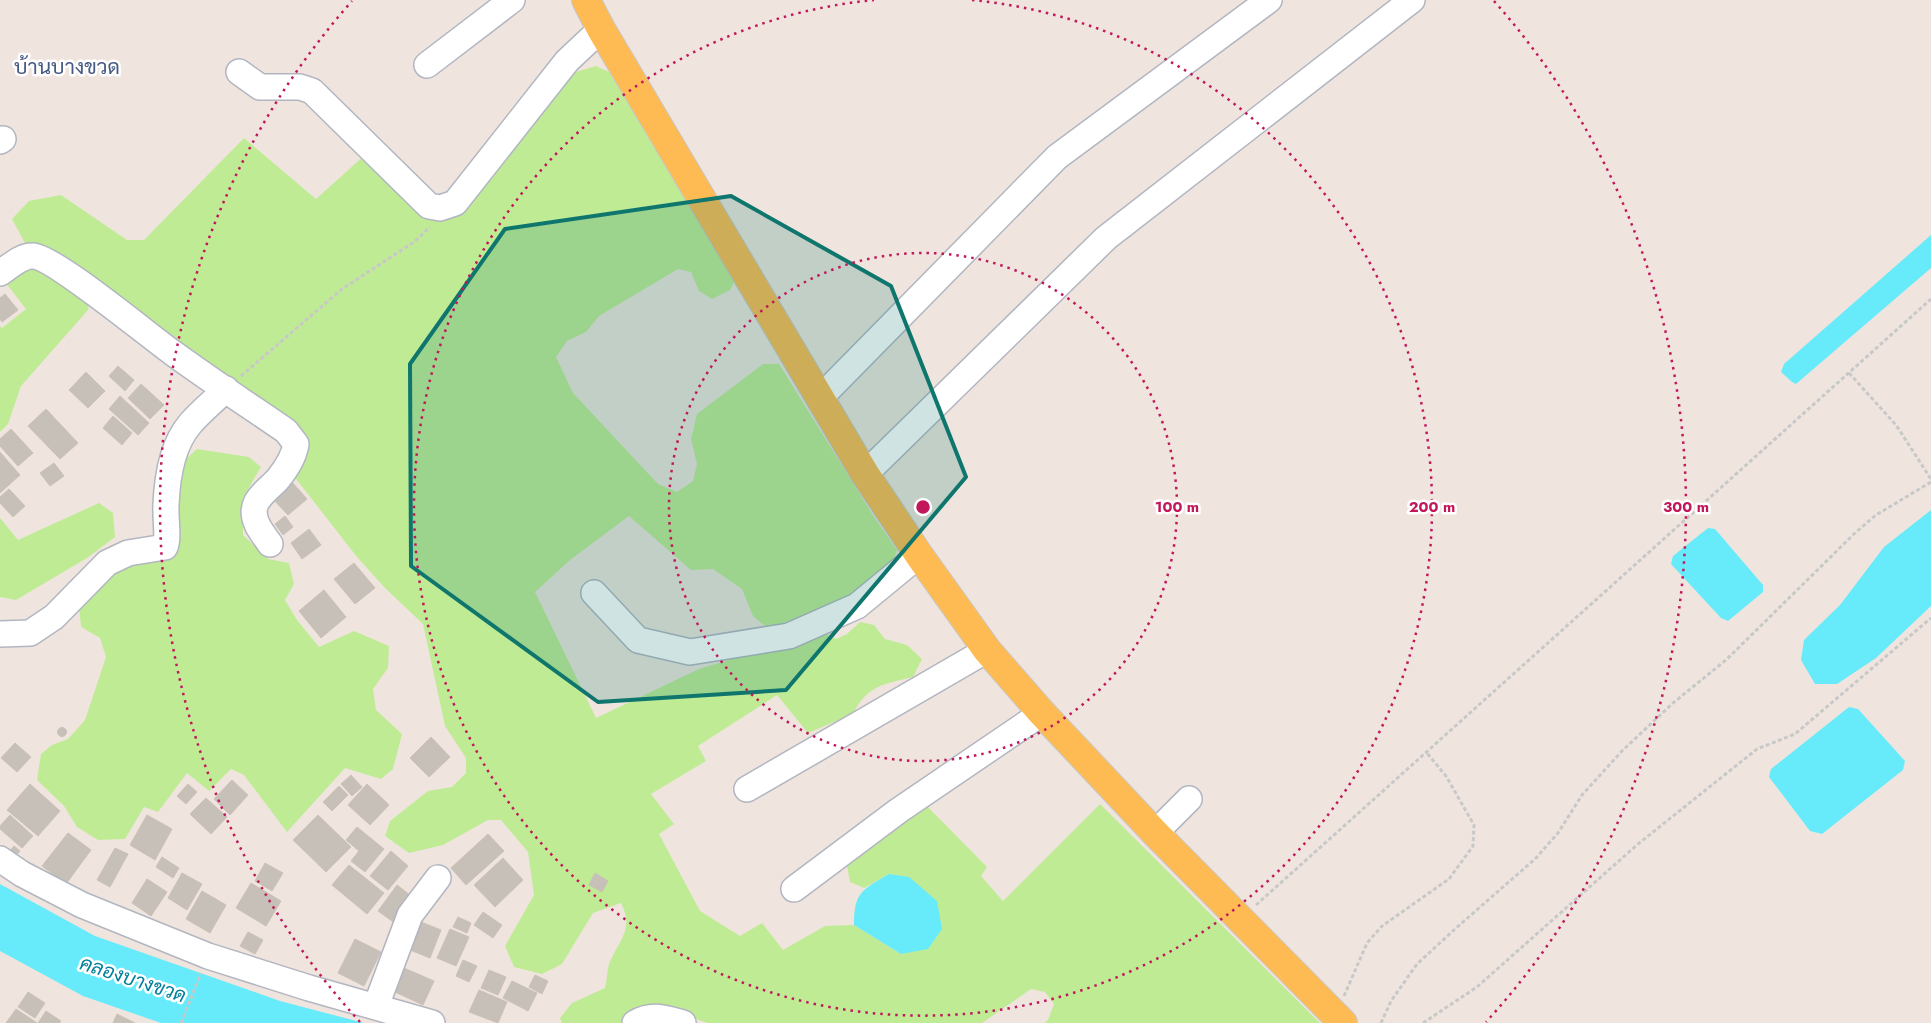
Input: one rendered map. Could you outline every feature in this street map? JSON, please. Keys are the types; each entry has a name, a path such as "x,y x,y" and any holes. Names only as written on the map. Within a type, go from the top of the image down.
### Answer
{"main road":[{"path":"586,0 601,30 866,474 919,555 987,650 1042,713 1155,833 1339,1019"}],"street":[{"path":"427,65 512,0"},
{"path":"820,398 1056,157 1269,0"},
{"path":"866,474 1106,238 1412,0"},
{"path":"239,72 260,87 300,87 312,91 429,206 440,208 455,203 567,61 601,30"},
{"path":"0,273 24,258 40,257 72,278 173,354 286,431 296,444 295,454 279,478 257,499 253,509 257,524 270,544"},
{"path":"0,634 30,633 54,617 107,563 128,552 165,547 167,539 165,520 166,499 175,450 189,425 226,389"},
{"path":"594,593 638,640 690,652 789,636 857,606 919,555"},
{"path":"747,789 987,650"},
{"path":"794,889 898,811 1042,713"},
{"path":"1155,833 1189,799"},
{"path":"0,859 22,874 82,905 208,956 308,988 432,1023"},
{"path":"376,1006 410,915 438,878"},
{"path":"635,1023 643,1018 654,1016 683,1023"}],"path":[{"path":"226,389 342,289 414,242 435,222 440,208"},
{"path":"1240,919 1931,299"},
{"path":"1380,1023 1390,1001 1417,964 1535,860 1558,833 1582,795 1622,751 1673,703 1726,660 1856,533 1876,516 1931,480 1896,425 1849,373"},
{"path":"1423,1023 1477,987 1638,844 1758,749 1795,734 1931,618"},
{"path":"1339,1019 1367,943 1382,926 1449,879 1473,846 1474,825 1446,776 1426,752"},
{"path":"181,1023 203,967"}],"highlighted area":[{"path":"731,196 891,286 966,477 786,690 598,702 411,566 410,364 505,229"}],"green space":[{"path":"596,66 609,72 735,280 730,290 712,299 699,291 691,272 678,269 599,316 586,332 567,341 556,357 573,393 658,484 677,492 693,481 697,464 691,439 697,414 763,364 779,364 874,517 897,550 893,562 851,601 788,625 766,627 753,616 742,589 713,569 691,570 629,516 570,560 535,592 596,718 699,669 821,632 836,639 847,634 860,622 874,625 885,639 907,645 922,659 913,677 878,687 864,697 853,714 808,733 777,695 698,746 706,761 651,794 674,824 659,834 700,911 740,936 762,923 783,950 825,926 854,925 901,954 889,874 864,888 850,882 847,866 866,845 925,804 987,867 981,876 1003,901 1100,804 1320,1023 1044,1023 1048,1020 1054,1004 1045,992 1031,989 982,1023 708,1023 671,1011 631,1016 620,1023 562,1023 560,1018 572,1003 605,988 609,964 626,928 625,912 621,903 593,913 562,964 542,974 514,967 505,946 534,895 528,852 501,820 488,820 443,845 409,853 385,836 390,821 428,791 452,787 466,773 466,758 445,726 423,624 385,588 357,557 293,475 307,449 48,251 25,243 12,219 29,201 61,195 127,240 144,240 244,138 316,199 366,154 428,213 569,74"},
{"path":"26,265 42,266 89,302 88,310 21,386 8,424 0,432 0,326 2,328 26,309 5,282"},
{"path":"197,449 249,457 261,467 243,498 243,535 268,559 289,563 294,584 285,600 297,620 319,647 354,631 389,646 388,668 373,689 376,710 402,734 393,769 381,779 345,768 287,832 244,775 231,769 209,791 187,773 158,812 144,807 125,839 98,840 77,827 64,806 37,780 41,754 52,745 68,739 85,720 106,657 100,638 81,627 79,607 121,568 170,557 178,466"},
{"path":"99,503 113,513 115,537 87,558 16,600 0,597 0,518 18,540"}],"water":[{"path":"1931,235 1931,268 1796,384 1781,372 1784,364"},
{"path":"1931,510 1931,606 1876,658 1837,684 1815,684 1801,660 1804,640 1840,605 1884,547"},
{"path":"1708,528 1715,529 1763,585 1763,592 1728,621 1721,618 1671,564 1673,556"},
{"path":"1849,707 1858,709 1905,761 1903,770 1822,834 1810,831 1769,777 1771,769"},
{"path":"889,874 909,877 937,901 942,929 928,949 901,954 854,925 854,914 861,893"},
{"name":"คลองบางขวด","path":"0,884 95,936 280,1001 364,1023 161,1023 83,996 0,951"}],"building":[{"path":"5,294 18,310 2,322 0,319 0,298"},
{"path":"118,366 134,380 125,391 109,376"},
{"path":"86,372 105,391 88,408 69,390"},
{"path":"141,384 164,405 150,419 128,398"},
{"path":"120,396 149,423 138,435 109,409"},
{"path":"46,409 78,443 60,459 28,426"},
{"path":"113,416 132,433 122,445 103,428"},
{"path":"11,429 33,453 18,466 0,446 0,439"},
{"path":"0,452 20,475 0,493"},
{"path":"54,463 64,476 50,486 40,473"},
{"path":"291,481 307,499 288,515 272,498"},
{"path":"9,489 25,506 13,517 0,503 0,497"},
{"path":"285,516 293,527 283,535 275,524"},
{"path":"309,529 321,545 302,559 291,543"},
{"path":"354,563 375,588 355,604 334,579"},
{"path":"324,590 346,617 321,638 299,611"},
{"path":"62,728 66,732 62,736 58,732"},
{"path":"431,737 450,757 429,777 410,758"},
{"path":"15,743 31,757 17,772 1,758"},
{"path":"351,775 362,787 352,796 341,784"},
{"path":"232,780 248,795 230,815 214,799"},
{"path":"30,784 60,811 38,836 7,810"},
{"path":"188,784 197,792 186,804 177,796"},
{"path":"367,784 389,805 370,825 348,805"},
{"path":"339,786 348,795 332,811 323,802"},
{"path":"206,798 227,817 211,834 190,814"},
{"path":"10,815 33,836 22,848 0,829 0,826"},
{"path":"147,815 172,829 155,860 130,845"},
{"path":"318,815 351,847 326,872 293,840"},
{"path":"357,827 384,849 365,872 351,861 359,851 346,840"},
{"path":"68,833 91,850 66,884 42,866"},
{"path":"488,834 504,851 466,885 451,868"},
{"path":"14,846 20,851 15,857 9,852"},
{"path":"115,848 128,854 110,887 97,880"},
{"path":"391,851 408,866 388,890 370,876"},
{"path":"162,857 179,868 173,878 156,867"},
{"path":"503,858 523,880 495,907 474,885"},
{"path":"265,863 283,873 272,891 255,881"},
{"path":"349,865 384,893 367,914 332,885"},
{"path":"182,873 202,884 187,910 168,898"},
{"path":"595,873 608,881 602,892 589,885"},
{"path":"147,879 167,892 151,916 132,903"},
{"path":"251,883 281,901 266,926 236,908"},
{"path":"397,885 415,899 396,924 378,911"},
{"path":"202,891 226,905 210,933 186,919"},
{"path":"483,912 502,925 493,938 474,925"},
{"path":"458,917 471,923 467,933 453,927"},
{"path":"416,920 441,930 430,958 405,948"},
{"path":"450,929 469,937 456,966 437,958"},
{"path":"248,932 263,940 255,954 240,946"},
{"path":"355,939 381,952 364,986 338,973"},
{"path":"463,960 477,966 469,982 456,976"},
{"path":"404,968 434,981 423,1005 393,991"},
{"path":"489,970 506,977 498,995 481,988"},
{"path":"535,975 548,981 542,994 529,987"},
{"path":"512,981 537,993 528,1011 503,998"},
{"path":"479,990 507,1002 498,1023 469,1012"},
{"path":"28,992 45,1003 35,1018 18,1007"},
{"path":"16,1009 37,1023 6,1023"},
{"path":"46,1011 61,1021 59,1023 38,1023"},
{"path":"117,1014 135,1023 113,1023"}],"district":[{"name":"บ้านบางขวด","path":"67,67"}]}
